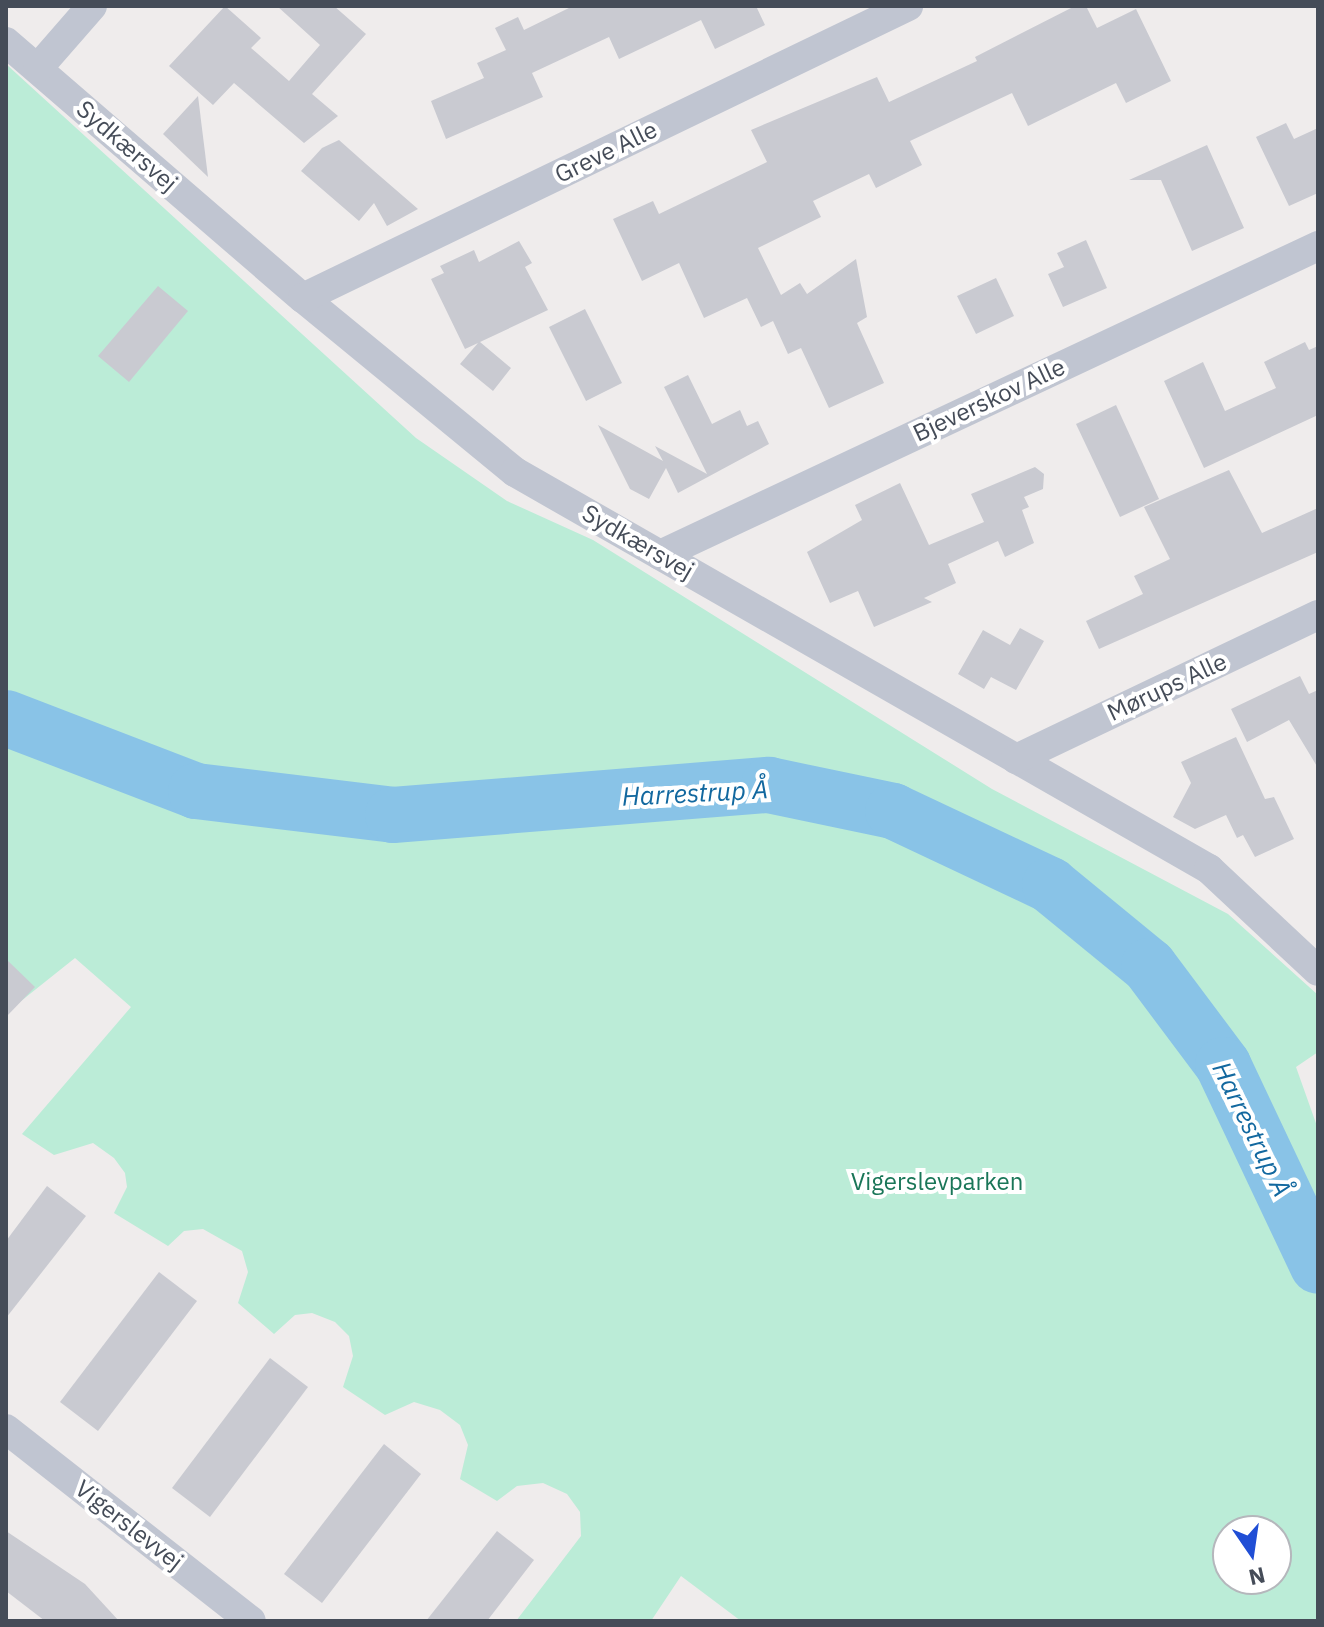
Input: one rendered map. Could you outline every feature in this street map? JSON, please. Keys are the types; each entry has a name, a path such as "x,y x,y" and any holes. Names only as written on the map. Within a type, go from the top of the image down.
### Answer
{"street":[{"path":"38,68 92,6"},
{"name":"Greve Alle","path":"303,298 908,6"},
{"name":"Sydkærsvej","path":"6,42 303,298 515,472 1209,869 1318,971"},
{"name":"Bjeverskov Alle","path":"660,555 1318,246"},
{"name":"Mørups Alle","path":"1016,759 1318,615"},
{"name":"Vigerslevvej","path":"6,1429 251,1621"}],"green space":[{"name":"Vigerslevparken","path":"6,64 416,438 507,501 593,540 992,789 1228,914 1318,995 1318,1052 1296,1067 1318,1129 1318,1621 741,1621 681,1576 651,1621 516,1621 581,1536 580,1512 567,1494 543,1483 517,1486 497,1501 460,1479 468,1445 460,1425 440,1410 414,1402 385,1415 343,1387 353,1356 349,1336 335,1322 312,1313 295,1315 274,1334 238,1303 248,1272 242,1251 203,1229 184,1231 168,1246 114,1213 127,1187 125,1173 114,1158 93,1143 54,1155 22,1134 131,1007 75,958 6,1013"}],"building":[{"path":"225,6 261,38 251,48 289,81 320,45 277,6 334,6 366,34 312,94 338,116 304,143 234,83 213,105 169,66"},
{"path":"573,6 756,6 765,25 715,49 701,20 619,59 609,37 532,73 543,97 446,139 431,101 484,78 477,63 506,50 495,28 518,17 524,30"},
{"path":"1075,6 1086,6 1097,28 1136,9 1171,81 1126,103 1116,83 1028,126 1012,93 910,141 922,165 876,188 869,174 813,201 821,217 758,248 781,295 800,283 807,294 856,259 867,317 857,323 884,383 829,408 801,348 788,354 773,321 761,327 747,298 704,318 679,263 642,281 613,219 653,201 659,214 767,162 751,130 877,77 889,102 977,61 975,57"},
{"path":"198,96 208,177 163,134"},
{"path":"1286,123 1294,139 1318,128 1318,193 1289,206 1256,137"},
{"path":"339,140 418,209 387,226 374,203 359,221 301,171 322,148"},
{"path":"1207,145 1244,228 1192,251 1161,180 1129,180"},
{"path":"1086,240 1107,288 1063,307 1048,274 1064,267 1057,253"},
{"path":"519,241 532,263 525,267 548,310 480,342 511,368 493,391 460,364 478,343 465,349 431,279 444,273 440,266 474,250 479,262"},
{"path":"996,278 1014,316 976,334 957,296"},
{"path":"158,286 188,311 129,382 98,356"},
{"path":"585,309 622,383 586,401 549,327"},
{"path":"1305,342 1309,350 1318,346 1318,415 1204,468 1164,381 1203,362 1225,411 1276,388 1264,362"},
{"path":"688,375 712,424 740,410 747,426 758,421 769,444 678,493 666,468 649,499 630,489 598,425 663,461 655,446 707,474 664,387"},
{"path":"1116,405 1159,499 1120,517 1076,424"},
{"path":"1035,467 1044,474 1043,489 1024,497 1029,507 1022,510 1034,543 1005,557 998,541 948,564 956,583 924,598 932,602 874,627 858,591 830,603 807,552 862,520 855,505 900,483 929,545 984,522 971,494"},
{"path":"1229,470 1262,533 1318,508 1318,552 1099,649 1086,621 1143,594 1134,576 1170,559 1144,507"},
{"path":"1020,628 1044,641 1016,690 991,677 984,689 958,674 983,630 1010,645"},
{"path":"1300,676 1309,694 1318,690 1318,768 1289,720 1247,742 1231,709"},
{"path":"1236,737 1265,799 1274,797 1294,839 1255,857 1243,835 1237,838 1226,815 1195,829 1173,817 1191,783 1181,762"},
{"path":"6,959 35,987 6,1017"},
{"path":"47,1186 86,1216 6,1318 6,1241"},
{"path":"159,1272 197,1301 98,1431 60,1402"},
{"path":"270,1358 308,1387 210,1517 172,1488"},
{"path":"384,1444 421,1474 322,1603 284,1574"},
{"path":"6,1531 85,1584 119,1621 45,1621 6,1591"},
{"path":"497,1531 534,1560 487,1621 426,1621"}],"waterway":[{"name":"Harrestrup Å","path":"6,718 196,791 393,815 769,785 893,811 1050,885 1149,966 1223,1065 1318,1266"}]}
